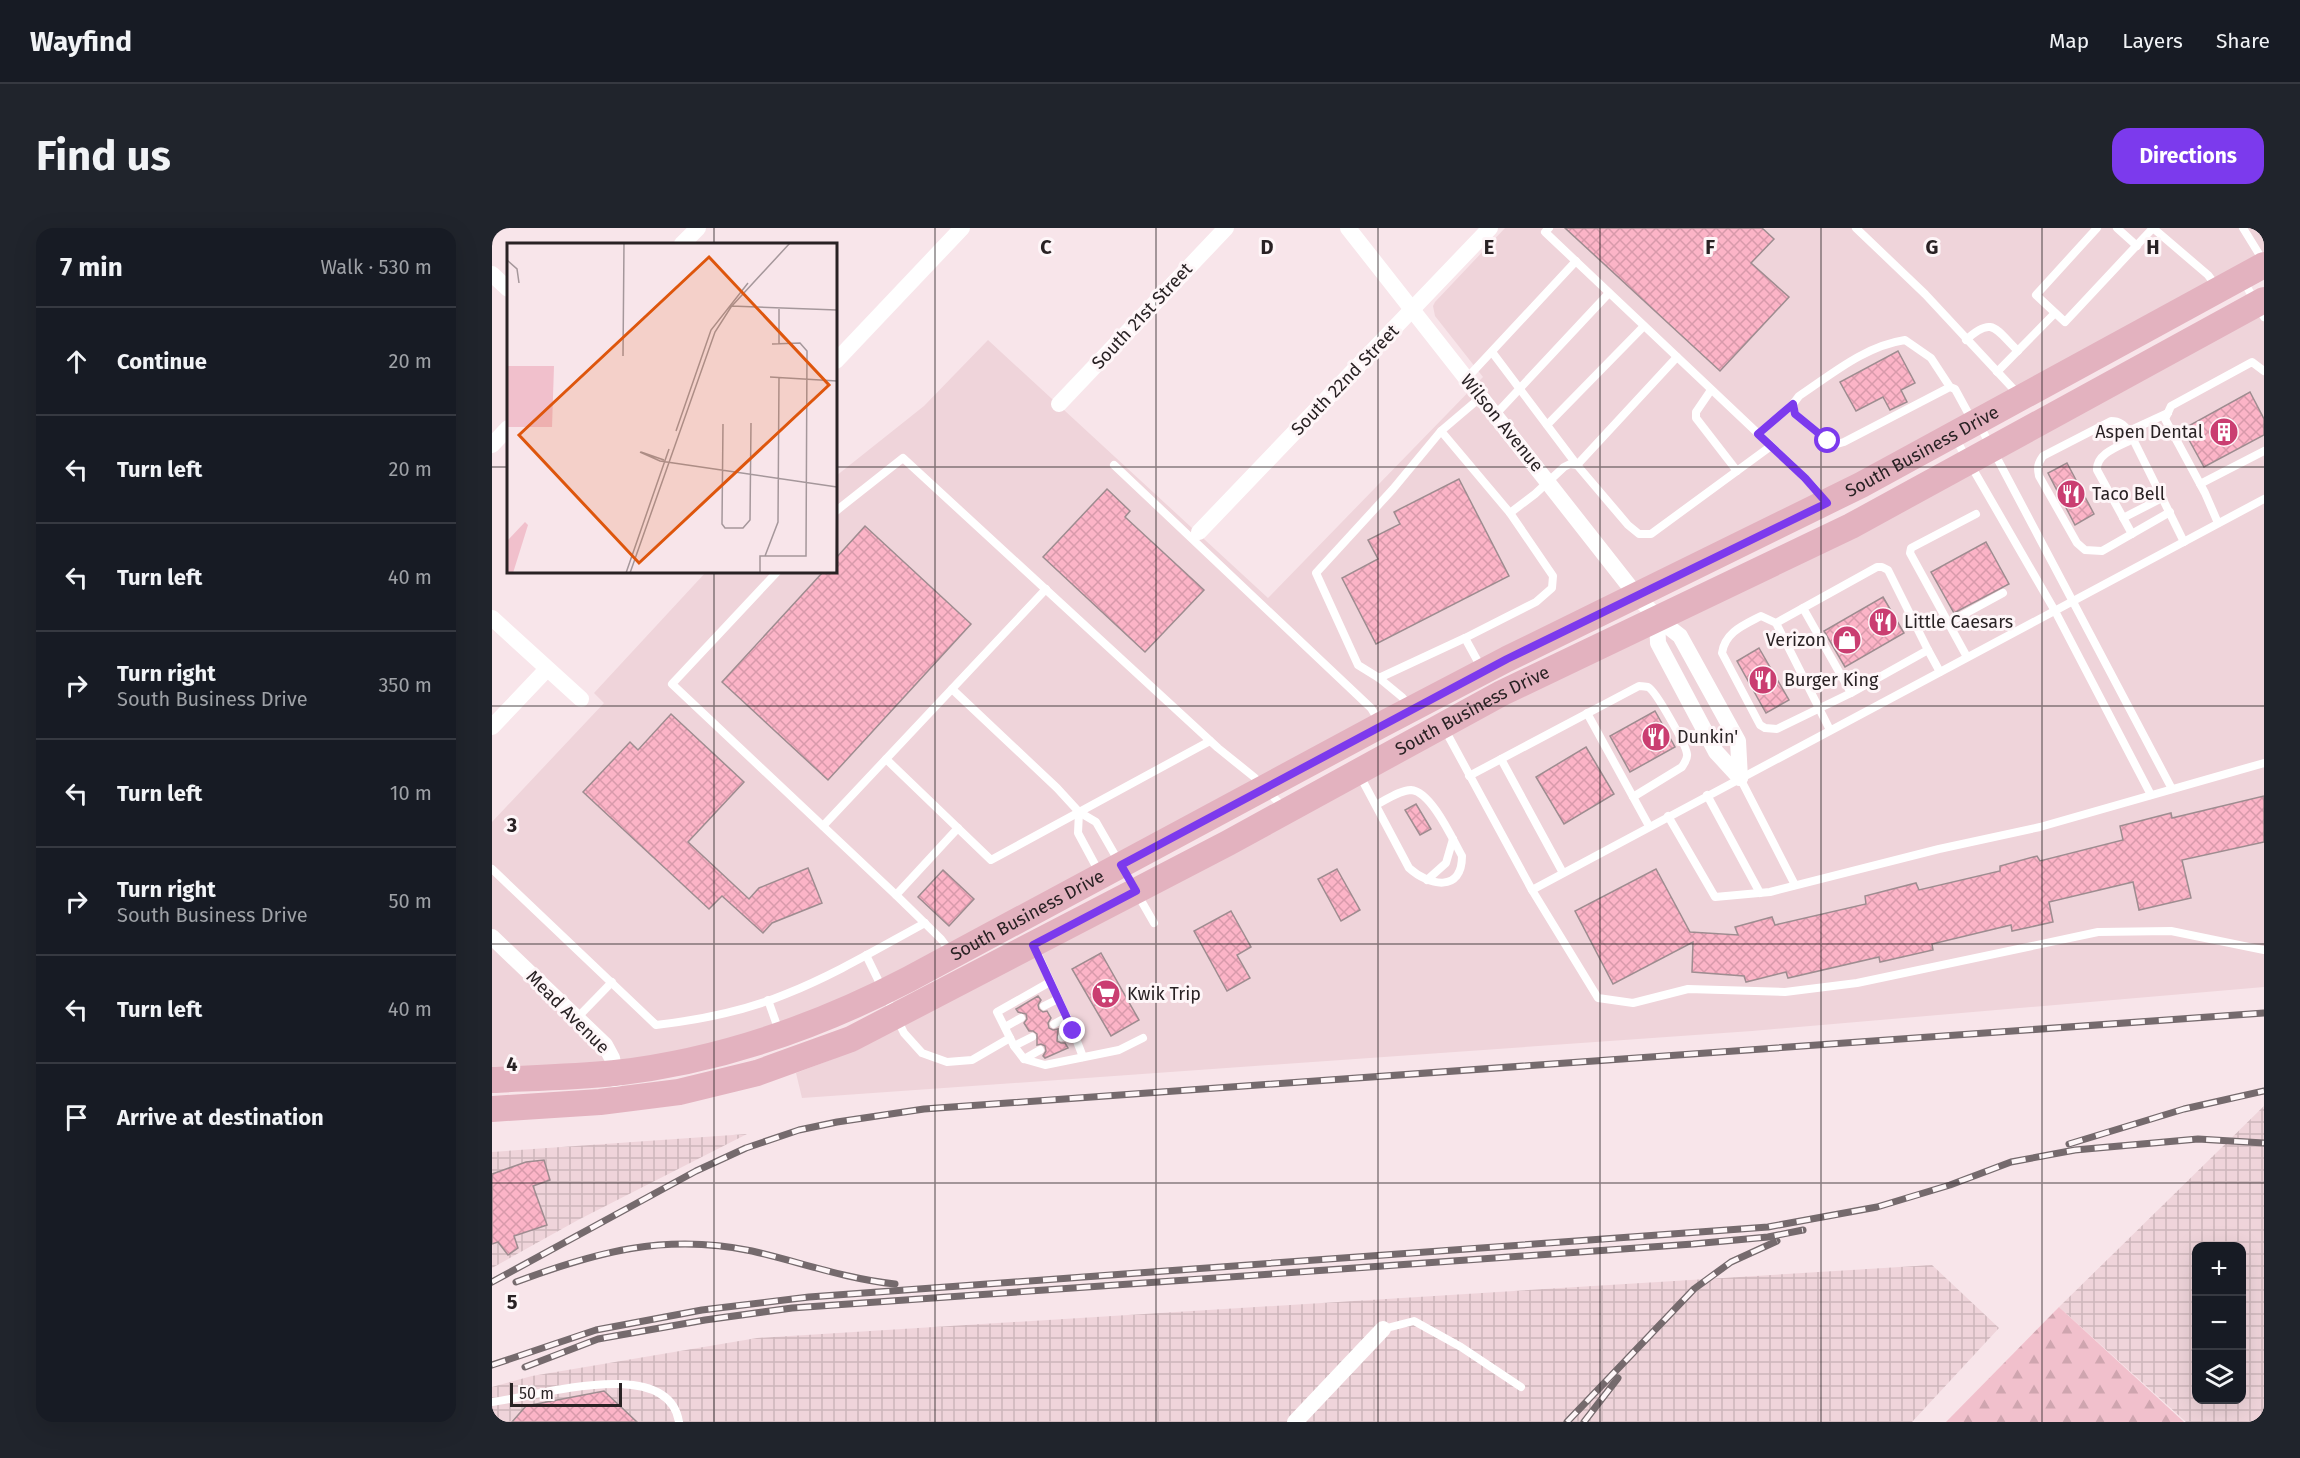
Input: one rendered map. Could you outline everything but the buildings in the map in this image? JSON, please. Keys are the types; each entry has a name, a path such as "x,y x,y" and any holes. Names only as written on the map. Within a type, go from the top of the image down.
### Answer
{"main road":[{"name":"South Business Drive","path":"492,1080 615,1073 697,1058 781,1035 845,1010 952,956 1484,671 1827,503 1969,428 2264,264"},
{"name":"South Business Drive","path":"492,1109 618,1100 679,1092 757,1073 842,1044 1136,891 1502,693 1851,526 2261,307"}],"street":[{"path":"683,243 698,228"},
{"path":"837,360 962,228"},
{"name":"South 21st Street","path":"1059,404 1226,228"},
{"name":"Wilson Avenue","path":"1348,228 1637,596 1657,618 1680,636 1738,741 1740,778"},
{"name":"South 22nd Street","path":"1199,532 1490,228"},
{"path":"492,274 507,289"},
{"path":"492,445 507,429"},
{"path":"492,618 580,699"},
{"path":"1657,618 1658,643 1716,752 1740,778"},
{"path":"492,727 547,669"},
{"name":"Mead Avenue","path":"492,937 609,1050 615,1073 618,1100"},
{"path":"1295,1422 1383,1329"}],"lane":[{"path":"1549,228 1545,232 1815,488 1827,503"},
{"path":"1856,228 1925,294 1966,340 2014,387 2021,399"},
{"path":"2097,228 2036,295 2065,322 2153,228 2208,274 2230,283 2261,307"},
{"path":"2117,228 2137,246"},
{"path":"2243,228 2264,264"},
{"path":"1466,379 1576,261"},
{"path":"1495,415 1609,293"},
{"path":"1997,372 2055,313"},
{"path":"1966,340 1980,327 1988,325 2018,351"},
{"path":"1547,425 1644,326"},
{"path":"1758,434 1799,396 1875,348 1905,340 1931,358 1950,387 1955,389 1969,428 1969,462 2055,611 2151,795"},
{"path":"1492,352 1577,465 1628,525 1639,534 1651,534 1771,446"},
{"path":"1577,465 1677,357"},
{"path":"2218,524 2200,484 2165,419 2171,406 2252,362 2264,371"},
{"path":"1793,404 1795,414 1828,441 1837,444 1950,387"},
{"path":"1712,390 1696,412 1696,418 1737,471"},
{"path":"1411,709 1402,697 1358,664 1316,573 1393,489 1442,431 1481,397"},
{"path":"2132,534 2097,470 2097,463 2101,457 2131,435 2168,413"},
{"path":"2170,512 2102,550 2095,552 2085,550 2077,543 2039,476 2037,468 2039,462 2043,456 2111,421 2117,421 2124,425 2131,435 2170,512 2184,542"},
{"path":"1969,428 1992,450 2172,789"},
{"path":"1379,678 1536,602 1552,588 1553,576 1510,513 1442,431"},
{"path":"2200,484 2264,451"},
{"path":"837,510 903,458 1210,741 1265,788 1286,811"},
{"path":"1510,513 1564,467 1570,464 1577,465"},
{"path":"1114,465 1371,708 1381,725"},
{"path":"2123,518 2162,498"},
{"path":"1532,890 2264,499"},
{"path":"1967,657 1912,559 1911,548 1976,514"},
{"path":"1776,623 1877,567 1882,567 1888,570 1940,672"},
{"path":"776,573 672,684 925,923 941,939 952,956"},
{"path":"823,826 1046,589"},
{"path":"1948,623 2003,593"},
{"path":"1803,608 1851,693"},
{"path":"1830,730 1819,708 1776,623 1761,616 1734,631 1723,645 1722,653 1760,725 1765,728 1776,729 1819,708 1851,693 1928,650"},
{"path":"1465,638 1484,671"},
{"path":"1469,776 1639,686 1648,687 1654,692 1687,753 1682,767 1633,797"},
{"path":"951,689 1057,788 1079,812 1091,818 1098,825 1111,870"},
{"path":"1587,713 1649,826"},
{"path":"1442,725 1532,890 1598,998 1633,1003 1688,989 1785,992 1857,983 2098,932 2171,930 2264,950"},
{"path":"886,759 992,860 1210,741"},
{"path":"1501,759 1563,873"},
{"path":"1668,816 1715,897 1795,885 1939,849 2040,827 2264,763"},
{"path":"1358,772 1409,868 1427,880 1443,883 1453,879 1459,872 1462,856 1428,800 1419,792 1409,790 1376,805"},
{"path":"1740,778 1795,885"},
{"path":"1707,795 1760,892"},
{"path":"1079,812 1078,833 1111,870 1136,891 1154,923"},
{"path":"896,895 958,828"},
{"path":"1427,880 1446,863 1453,839"},
{"path":"492,869 656,1025 687,1022 768,1000 815,981 866,956 925,923"},
{"path":"1033,945 1083,1057"},
{"path":"866,956 904,1033 922,1053 947,1062 972,1060 1012,1042 1032,1037"},
{"path":"577,1018 612,982"},
{"path":"1050,982 997,1012 1012,1042 1024,1059 1045,1065 1119,1050 1143,1038"},
{"path":"1044,1006 1058,999"},
{"path":"768,1000 781,1035"},
{"path":"1054,1024 1067,1017"},
{"path":"1005,1027 1022,1018"},
{"path":"1062,1037 1073,1031"},
{"path":"1024,1059 1040,1050"},
{"path":"492,1100 492,1109"},
{"path":"1383,1329 1414,1321 1461,1347 1521,1387"},
{"path":"492,1402 600,1383 638,1385 665,1396 677,1412 679,1422"}],"shaded area":[{"path":"1505,228 2264,228 2264,253 2035,380 862,996 704,1050 492,1075 492,822 604,703 594,693 705,573 837,573 837,475 924,406 988,340 1268,598 1483,377 1435,316 1433,306"},
{"path":"2264,307 2264,987 1752,1031 802,1098 796,1073 833,1059"},
{"path":"2264,1106 2264,1422 2186,1422 2059,1307"},
{"path":"747,1134 578,1220 492,1268 492,1152"},
{"path":"1932,1265 1999,1328 1912,1422 492,1422 492,1387 532,1376 757,1338"}],"green space":[{"path":"2059,1307 2184,1422 1946,1422"}],"railway":[{"path":"492,1282 696,1171 746,1148 799,1130 837,1122 924,1109 2264,1013"},
{"path":"2069,1144 2184,1109 2264,1091"},
{"path":"492,1365 596,1330 702,1310 809,1297 1768,1227 1877,1207 1950,1185 2011,1162 2075,1150 2198,1139 2264,1143"},
{"path":"525,1367 598,1339 705,1320 792,1308 1693,1244 1768,1237 1803,1230"},
{"path":"1567,1422 1694,1289 1731,1262 1777,1241"},
{"path":"516,1282 603,1254 631,1248 690,1244 752,1251 841,1274 895,1284"},
{"path":"1584,1422 1618,1378"}],"place":[{"name":"Aspen Dental","path":"2224,432"},
{"name":"Taco Bell","path":"2071,494"},
{"name":"Little Caesars","path":"1883,622"},
{"name":"Verizon","path":"1847,640"},
{"name":"Burger King","path":"1763,680"},
{"name":"Dunkin'","path":"1656,737"},
{"name":"Kwik Trip","path":"1106,994"}],"route":[{"path":"1073,1031 1033,945 1136,891 1121,865 1507,659 1827,503 1805,478 1758,434 1793,404 1795,414 1828,441"}]}
